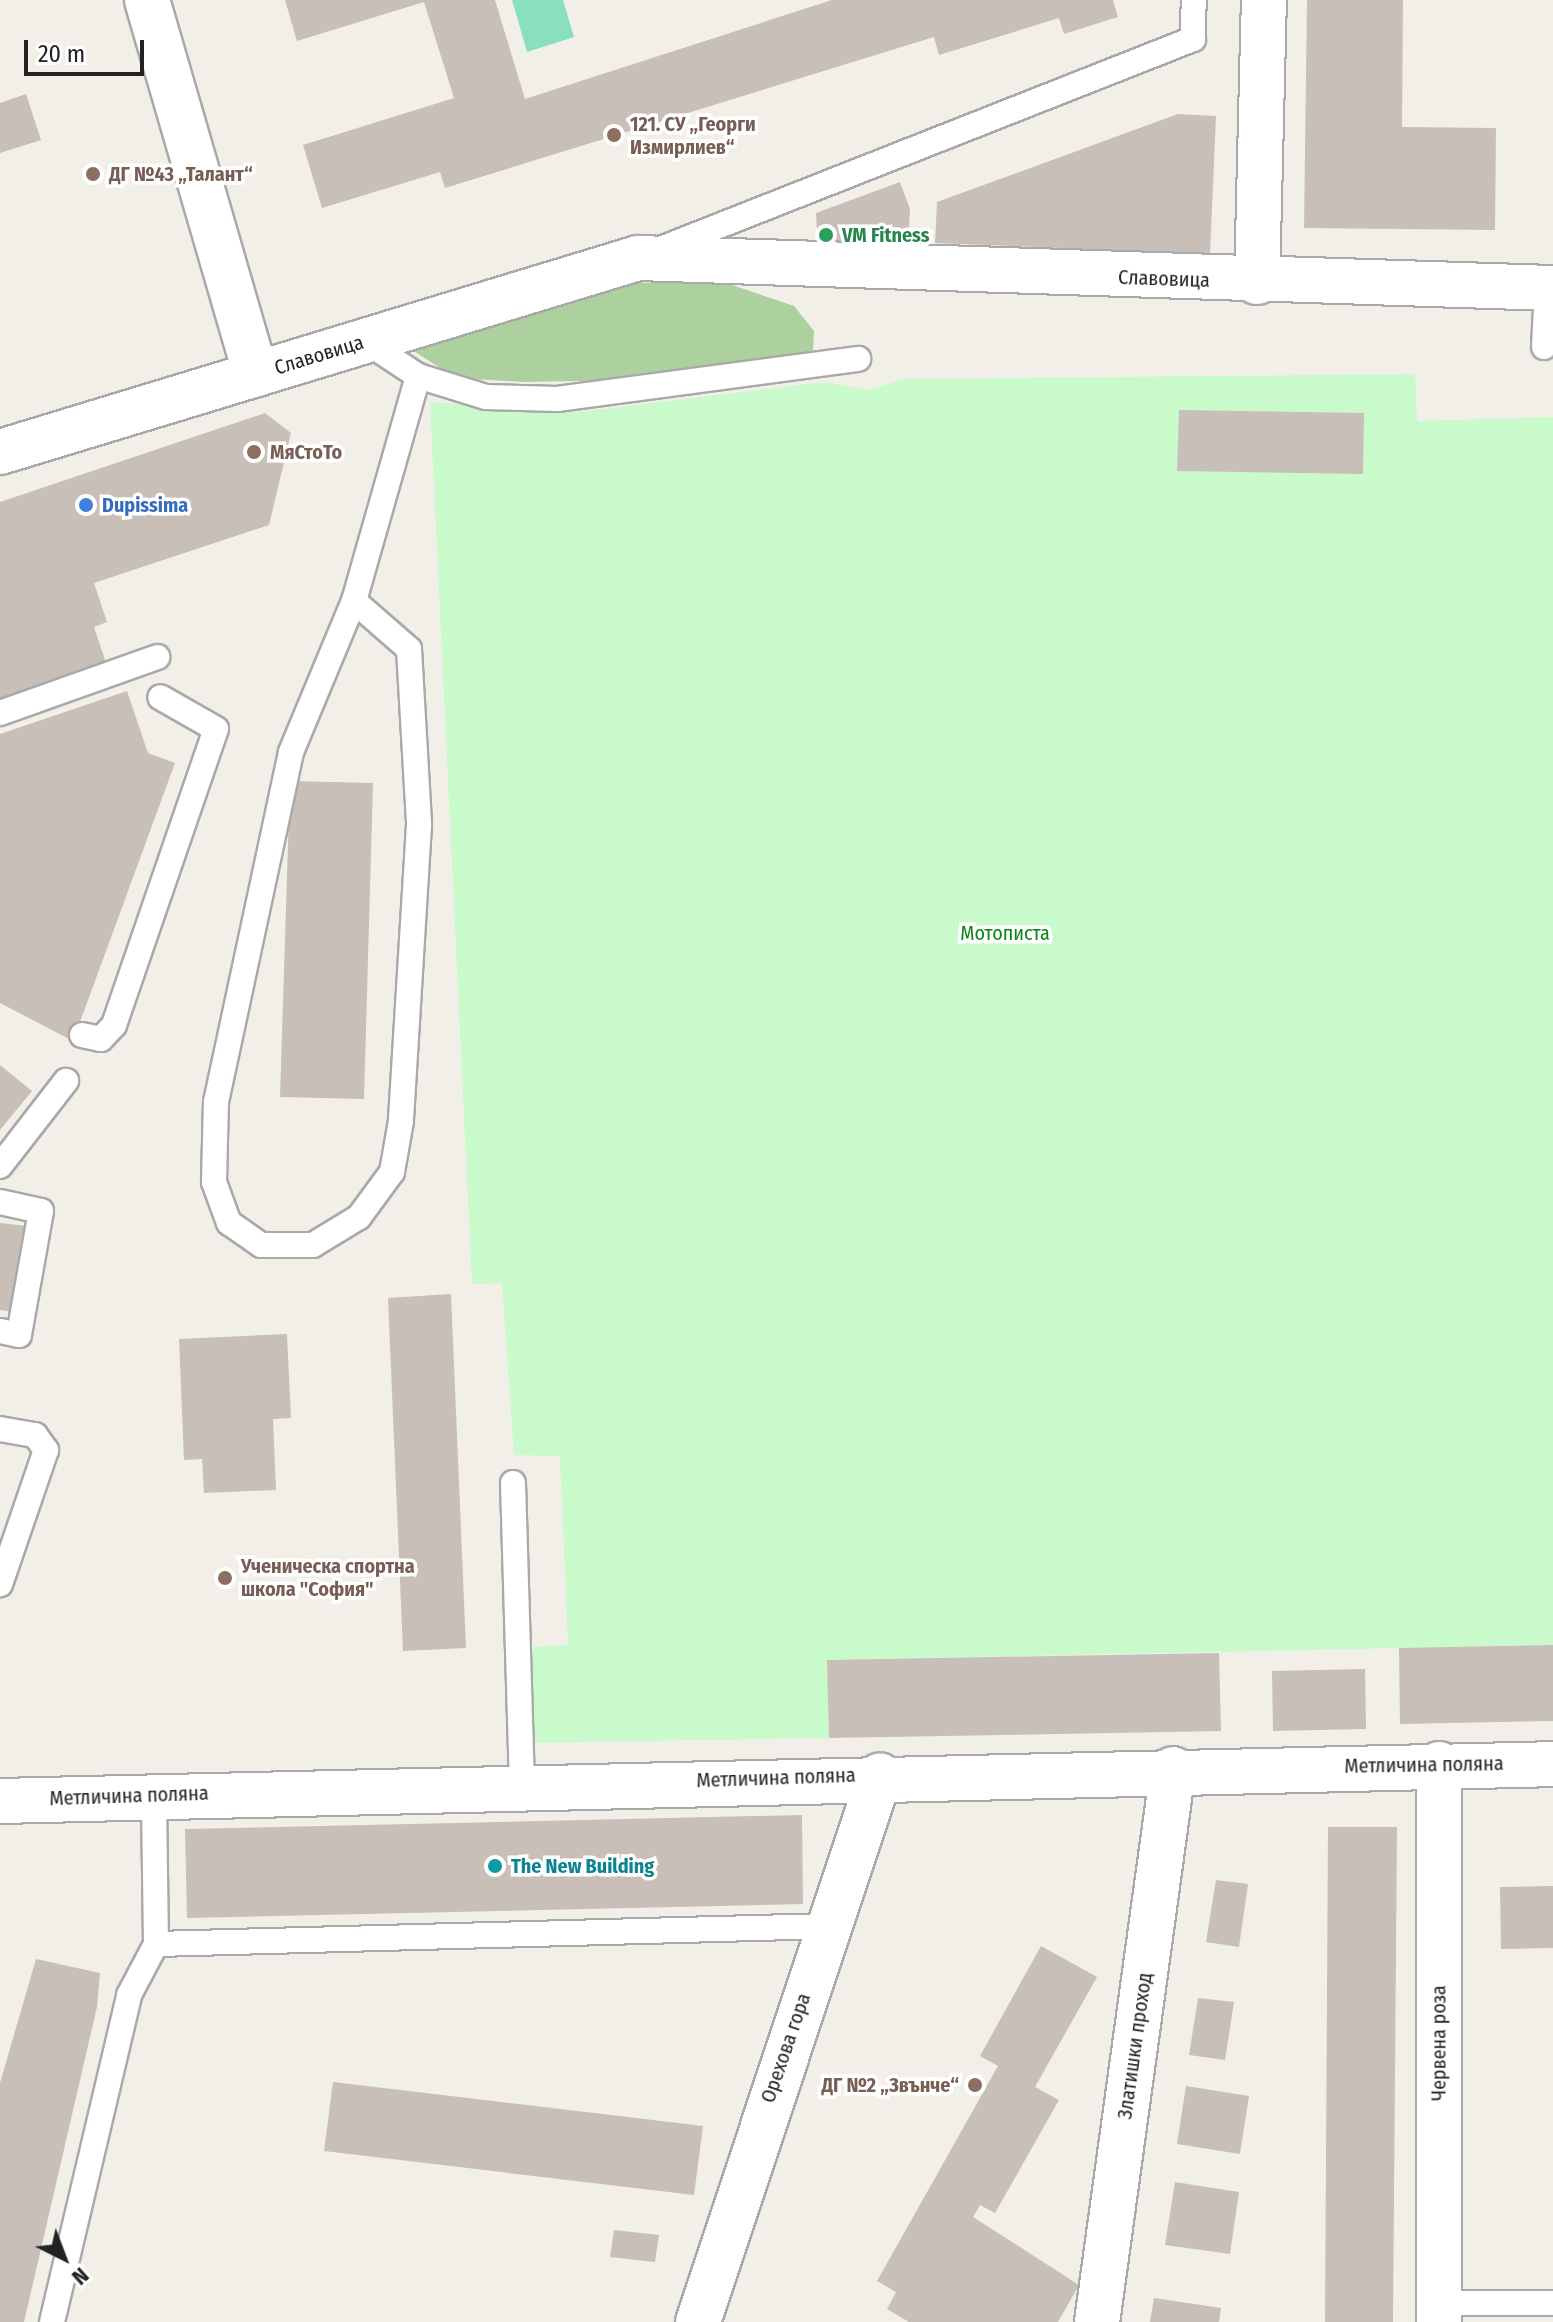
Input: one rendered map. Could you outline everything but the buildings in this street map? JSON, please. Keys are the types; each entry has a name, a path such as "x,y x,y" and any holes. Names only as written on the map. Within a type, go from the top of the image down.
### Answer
{"street":[{"path":"147,0 256,374"},
{"path":"1257,282 1264,0"},
{"name":"Славовица","path":"0,452 638,258 1257,282 1550,288"},
{"name":"Червена роза","path":"1439,1764 1439,2313"},
{"name":"Метличина поляна","path":"0,1801 880,1775 1553,1764"},
{"name":"Златишки проход","path":"1097,2322 1173,1769"},
{"name":"Орехова гора","path":"698,2322 880,1775"}],"lane":[{"path":"638,258 1193,39 1194,0"},
{"path":"1544,347 1550,288"},
{"path":"365,341 418,376 486,397 557,399 858,359"},
{"path":"354,601 409,649 419,825 401,1121 392,1172 359,1217 313,1245 261,1245 229,1223 214,1182 216,1102 291,752 354,601 418,376"},
{"path":"0,713 157,657"},
{"path":"82,1035 101,1039 114,1025 216,729 160,697"},
{"path":"0,1166 66,1081"},
{"path":"0,1202 41,1211 19,1335 0,1331"},
{"path":"0,1429 35,1435 46,1450 0,1584"},
{"path":"513,1483 522,1784"},
{"path":"52,2322 129,1995 156,1944 154,1795"},
{"path":"156,1944 828,1926"},
{"path":"1439,2313 1553,2303"}],"green space":[{"path":"512,0 563,0 574,37 527,52"},
{"path":"720,281 794,306 814,331 813,350 777,362 625,380 525,382 456,378 412,350 417,338 633,283"},
{"name":"Мотописта","path":"1415,374 1417,421 1553,417 1553,1645 828,1660 829,1738 530,1743 527,1647 568,1645 560,1456 514,1455 502,1283 472,1284 430,402 579,412 823,382 868,390 905,379"}],"place":[{"name":"121. СУ „Георги Измирлиев“","path":"614,135"},
{"name":"ДГ №43 „Талант“","path":"93,174"},
{"name":"VM Fitness","path":"826,235"},
{"name":"МяСтоТо","path":"254,452"},
{"name":"Dupissima","path":"86,505"},
{"name":"Ученическа спортна школа \"София\"","path":"225,1578"},
{"name":"The New Building","path":"495,1866"},
{"name":"ДГ №2 „Звънче“","path":"975,2085"}]}
